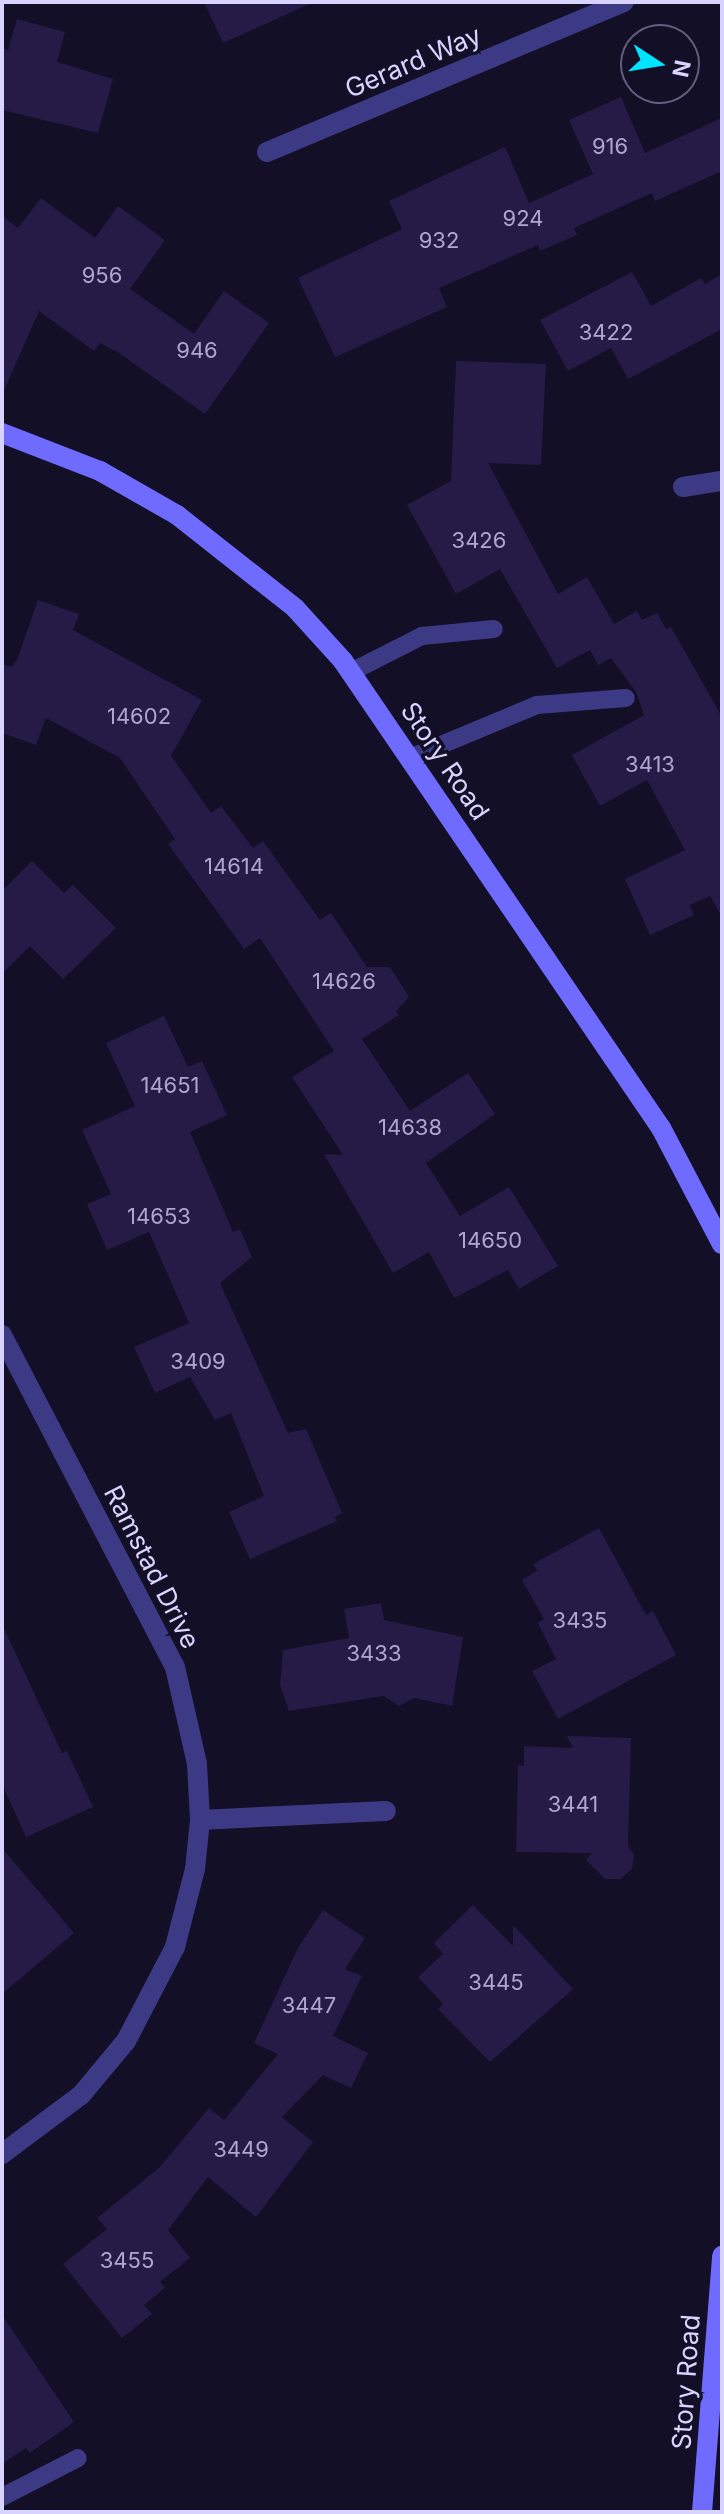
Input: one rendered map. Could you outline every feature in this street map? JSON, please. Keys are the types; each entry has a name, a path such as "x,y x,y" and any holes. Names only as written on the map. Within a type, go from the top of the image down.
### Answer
{"street":[{"name":"Gerard Way","path":"267,152 624,2"},
{"name":"Story Road","path":"2,433 100,471 177,515 295,608 351,672 412,757 661,1128 722,1244"},
{"path":"683,487 722,481"},
{"name":"Ramstad Drive","path":"2,1335 175,1667 197,1764 200,1820 195,1869 175,1947 126,2041 81,2095 2,2154"},
{"path":"200,1820 386,1811"},
{"name":"Story Road","path":"702,2512 722,2256"}],"lane":[{"path":"351,672 422,636 494,629"},
{"path":"412,757 537,705 626,698"},
{"path":"2,2497 78,2458"}],"building":[{"path":"204,2 314,2 223,43"},
{"path":"17,19 65,32 57,62 113,79 98,133 2,110 2,48 8,50"},
{"path":"620,97 620,104 624,104 645,153 722,118 722,171 655,201 652,193 574,228 577,235 540,251 538,245 439,288 447,307 335,357 298,278 402,229 389,201 505,147 529,203 593,174 569,120"},
{"path":"41,198 95,238 118,206 165,240 130,289 194,334 224,291 269,323 205,414 119,353 100,343 94,351 39,311 2,395 2,216 18,228"},
{"path":"632,272 651,306 701,278 705,284 722,274 722,329 628,379 611,348 568,371 540,320"},
{"path":"456,361 546,364 541,465 488,463 558,594 587,577 614,624 637,611 642,620 657,613 666,629 671,627 722,717 722,917 710,896 690,905 694,915 650,935 625,879 685,850 647,780 600,806 572,755 644,715 636,692 611,658 598,665 590,650 557,668 500,569 456,594 407,505 451,481"},
{"path":"38,600 79,614 73,630 202,700 171,756 211,813 221,806 253,848 263,841 320,920 331,913 367,967 390,967 409,997 396,1011 399,1015 362,1039 410,1111 468,1073 495,1114 426,1163 460,1216 509,1187 558,1266 519,1289 508,1270 454,1298 429,1252 393,1273 324,1154 343,1155 292,1077 334,1051 260,938 244,949 168,844 175,839 120,758 46,718 36,745 2,733 2,664 11,667 17,660"},
{"path":"32,861 64,893 73,885 116,928 63,979 30,946 2,974 2,891"},
{"path":"164,1016 188,1067 202,1061 227,1115 190,1132 233,1232 240,1229 252,1257 220,1283 288,1433 306,1429 342,1513 335,1517 337,1521 250,1559 229,1512 264,1496 231,1413 215,1420 190,1377 155,1393 134,1347 189,1323 149,1232 107,1250 87,1204 111,1194 82,1130 135,1106 106,1043"},
{"path":"599,1528 646,1615 653,1611 676,1655 558,1719 532,1671 556,1659 538,1623 544,1619 522,1580 537,1571 533,1564"},
{"path":"381,1603 384,1620 463,1637 452,1706 414,1698 399,1706 384,1696 289,1711 280,1685 283,1650 349,1638 344,1609"},
{"path":"2,1624 62,1753 67,1751 93,1807 26,1837 2,1784"},
{"path":"567,1736 631,1738 628,1845 634,1855 632,1869 620,1879 605,1879 586,1860 592,1853 516,1852 518,1765 524,1766 524,1746 573,1748"},
{"path":"2,1848 74,1933 2,1994"},
{"path":"473,1905 513,1946 513,1925 573,1989 490,2062 438,2009 443,2004 418,1977 443,1954 434,1943"},
{"path":"323,1910 365,1938 345,1969 362,1976 333,2036 368,2053 351,2088 323,2075 282,2117 313,2142 256,2217 208,2177 168,2230 190,2258 160,2282 165,2288 144,2305 152,2314 122,2338 63,2264 107,2229 97,2218 159,2168 209,2108 224,2120 278,2054 254,2043 298,1948"},
{"path":"2,2315 74,2422 30,2453 26,2448 2,2464"}]}
